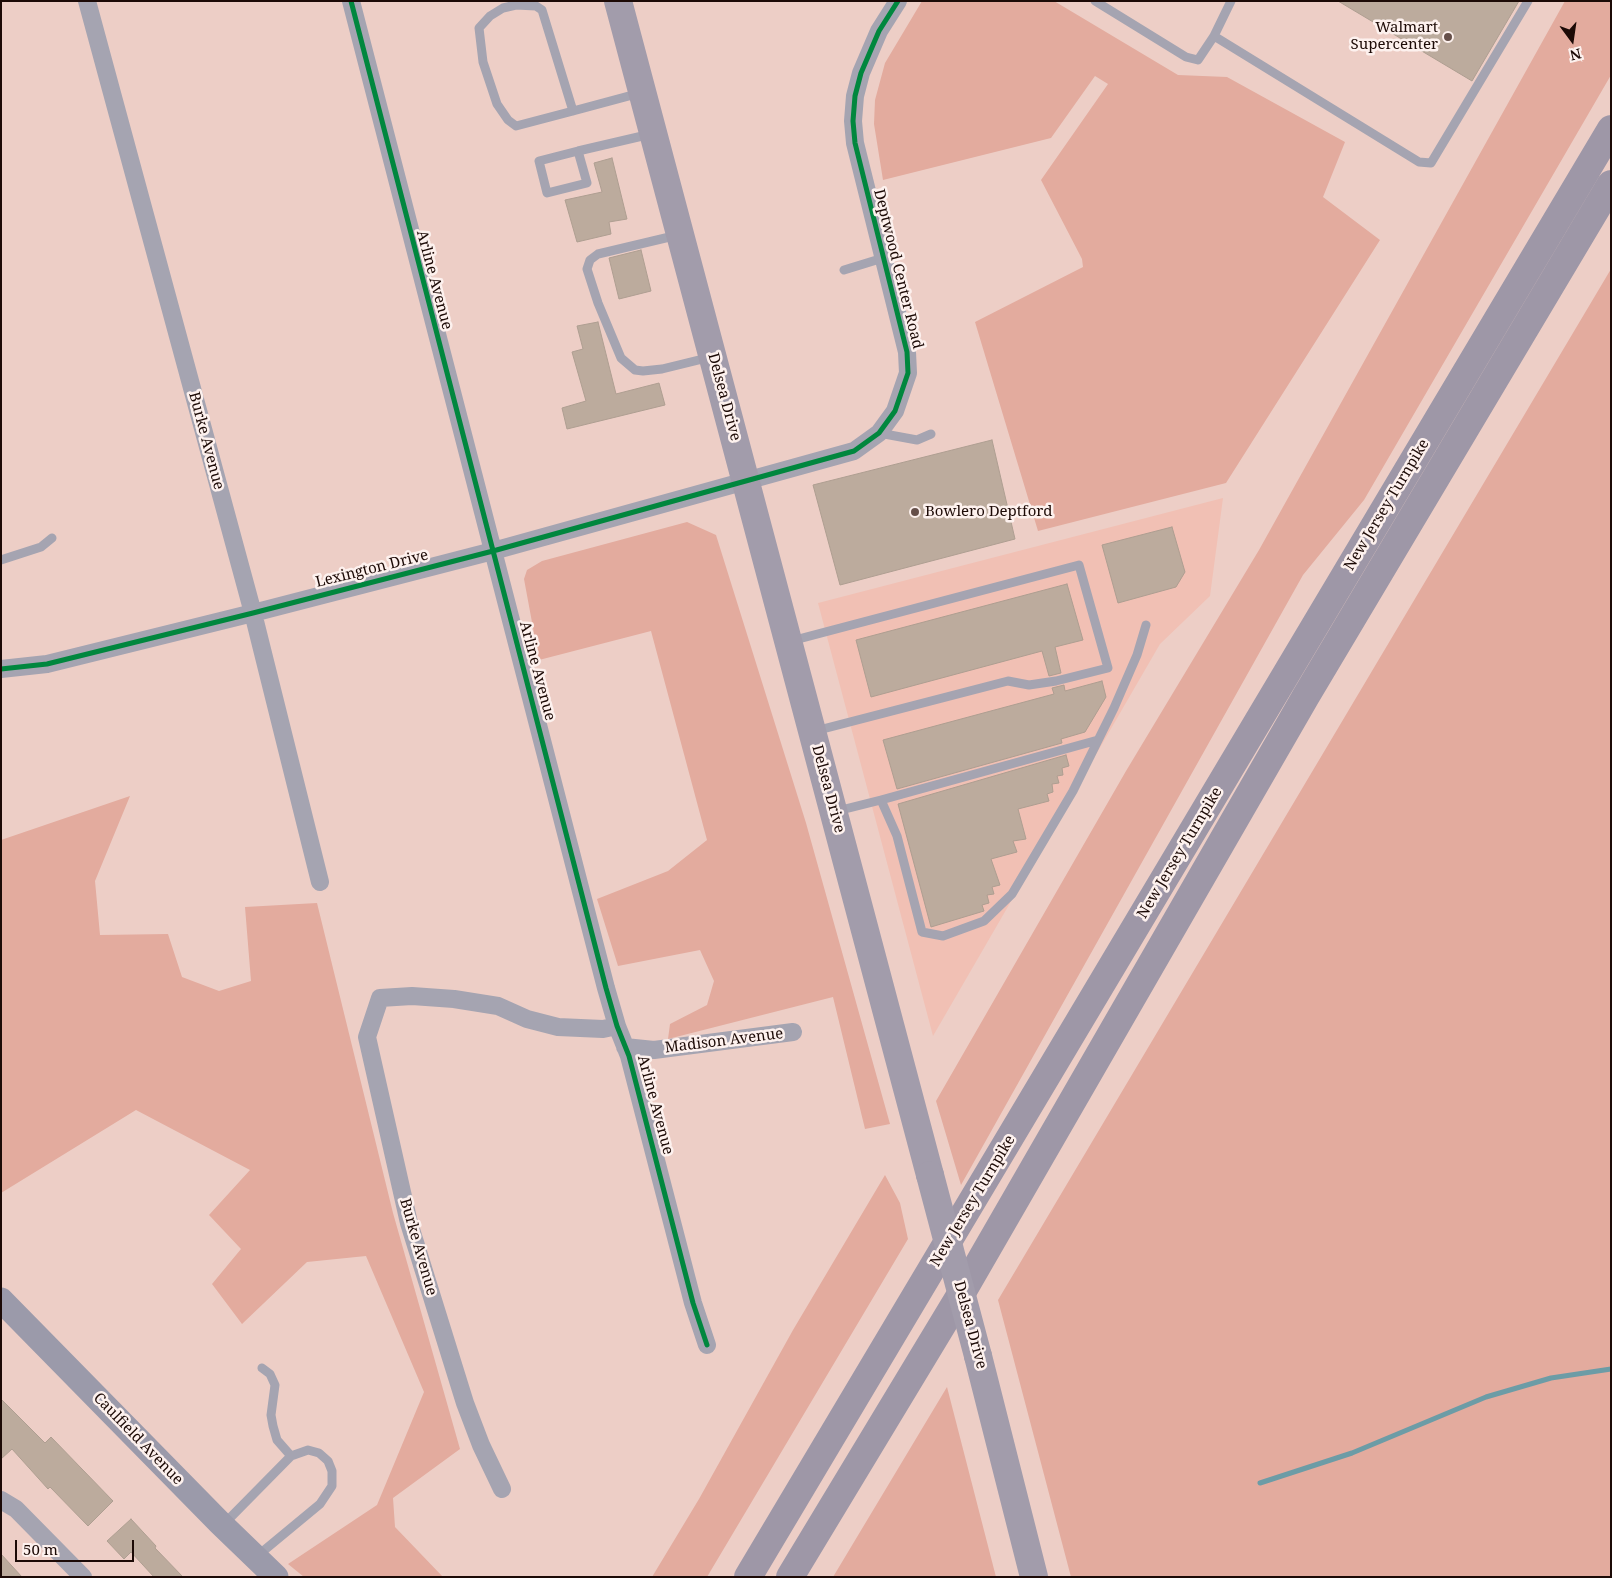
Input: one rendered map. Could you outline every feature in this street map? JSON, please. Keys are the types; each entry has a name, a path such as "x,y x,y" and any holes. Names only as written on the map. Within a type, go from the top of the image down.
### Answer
{"highway":[{"name":"New Jersey Turnpike","path":"748,1577 1611,129"},
{"name":"New Jersey Turnpike","path":"790,1577 964,1289 1306,696 1611,184"}],"main road":[{"name":"Delsea Drive","path":"618,1 978,1356 1034,1577"}],"street":[{"name":"Burke Avenue","path":"87,1 252,613 320,882"},
{"name":"Arline Avenue","path":"351,1 617,1026 626,1047 693,1303 708,1345"},
{"name":"Deptwood Center Road","path":"746,482 854,452 879,433 895,411 908,373 907,352 855,143 853,121 855,96 861,73 879,31 898,1"},
{"name":"Lexington Drive","path":"1,670 47,664 252,613 493,551 746,482"},
{"name":"Burke Avenue","path":"502,1489 481,1446 465,1403 409,1223 367,1036 380,998 412,996 454,999 498,1006 527,1019 558,1027 603,1029 617,1026"},
{"name":"Madison Avenue","path":"626,1047 654,1050 794,1032"},
{"name":"Caulfield Avenue","path":"1,1300 222,1526 276,1577"},
{"path":"1,1500 16,1509 81,1576"}],"lane":[{"path":"1095,1 1186,57 1198,60 1214,36 1232,1"},
{"path":"1214,36 1418,162 1431,163 1528,1"},
{"path":"574,111 542,10 536,6 516,5 503,8 490,16 479,28 480,49 490,86 508,120 516,126 574,111 642,92"},
{"path":"578,151 587,182 547,192 539,161 578,151 654,134"},
{"path":"680,235 598,254 590,260 587,269 598,303 622,358 635,370 662,369 713,356"},
{"path":"844,270 883,258"},
{"path":"879,433 917,440 931,434"},
{"path":"1,560 41,547 52,538"},
{"path":"789,642 1078,565 1108,668 1056,681 1029,685 1008,681 812,731"},
{"path":"881,800 897,836 922,932 943,936 984,921 1012,894 1073,791 1137,655 1146,625"},
{"path":"834,812 1098,740"},
{"path":"262,1368 270,1374 275,1385 271,1415 273,1426 278,1440 291,1456"},
{"path":"222,1526 291,1456 308,1450 319,1453 328,1461 332,1471 332,1486 320,1504 256,1557"}],"shaded area":[{"path":"922,1 1054,1 1178,75 1227,77 1345,142 1323,197 1380,240 1226,483 1038,531 975,322 1083,267 1082,259 1041,180 1108,84 1095,76 1051,138 883,180 874,124 875,100 885,63"},
{"path":"1565,1 1611,1 1611,75 1364,500 1303,575 961,1185 936,1101 1126,771 1259,550"},
{"path":"1611,269 1611,1577 1071,1577 998,1300"},
{"path":"1223,498 1210,596 1160,644 933,1036 818,603"},
{"path":"687,522 716,535 806,823 890,1124 865,1129 833,997 668,1039 670,1024 707,1005 714,981 700,950 618,966 597,899 668,871 707,840 651,631 539,660 524,579 527,570 542,561"},
{"path":"130,796 95,881 100,935 168,934 182,977 219,991 251,981 245,907 317,903 393,1213 460,1449 393,1498 395,1527 443,1577 304,1577 288,1564 377,1505 424,1392 366,1256 307,1262 242,1324 212,1284 241,1249 209,1215 250,1170 136,1110 1,1193 1,840"},
{"path":"885,1175 900,1203 908,1239 707,1577 652,1577 699,1499 793,1330"},
{"path":"947,1387 996,1577 833,1577"}],"building":[{"name":"Walmart Supercenter","path":"1338,1 1519,1 1472,81"},
{"path":"612,158 627,219 609,222 611,234 577,242 565,200 602,192 594,163"},
{"path":"641,250 651,291 619,299 609,258"},
{"path":"598,322 616,394 659,383 665,405 567,429 562,408 586,401 572,352 583,349 577,326"},
{"name":"Bowlero Deptford","path":"992,440 1015,539 840,585 813,485"},
{"path":"1172,527 1185,572 1176,587 1118,603 1102,545"},
{"path":"1067,584 1083,640 1055,647 1061,673 1049,676 1042,651 871,697 856,640"},
{"path":"1102,681 1106,697 1085,732 1061,739 1062,743 897,789 883,740 1054,694 1052,688 1064,685 1065,691"},
{"path":"1066,755 1069,766 1062,768 1063,775 1057,776 1059,783 1052,784 1053,792 1047,794 1049,801 1018,809 1026,839 1013,841 1017,852 991,859 1000,885 992,887 994,894 987,895 989,903 982,905 984,911 931,927 898,804"},
{"path":"1,1399 45,1443 51,1437 113,1501 88,1526 50,1487 48,1489 12,1449 1,1459"},
{"path":"131,1519 183,1577 154,1577 131,1552 124,1559 107,1541"},
{"path":"1,1554 22,1577 1,1577"}],"waterway":[{"path":"1260,1483 1352,1453 1486,1397 1551,1378 1611,1369"}],"cycle path":[{"path":"351,1 606,988 617,1026 629,1056 693,1303 707,1345"},
{"path":"1,669 47,664 493,551 854,451 879,433 895,411 908,373 907,352 855,143 853,121 855,96 861,73 879,31 898,1"}],"place":[{"name":"Walmart Supercenter","path":"1448,37"},
{"name":"Bowlero Deptford","path":"915,512"}]}
